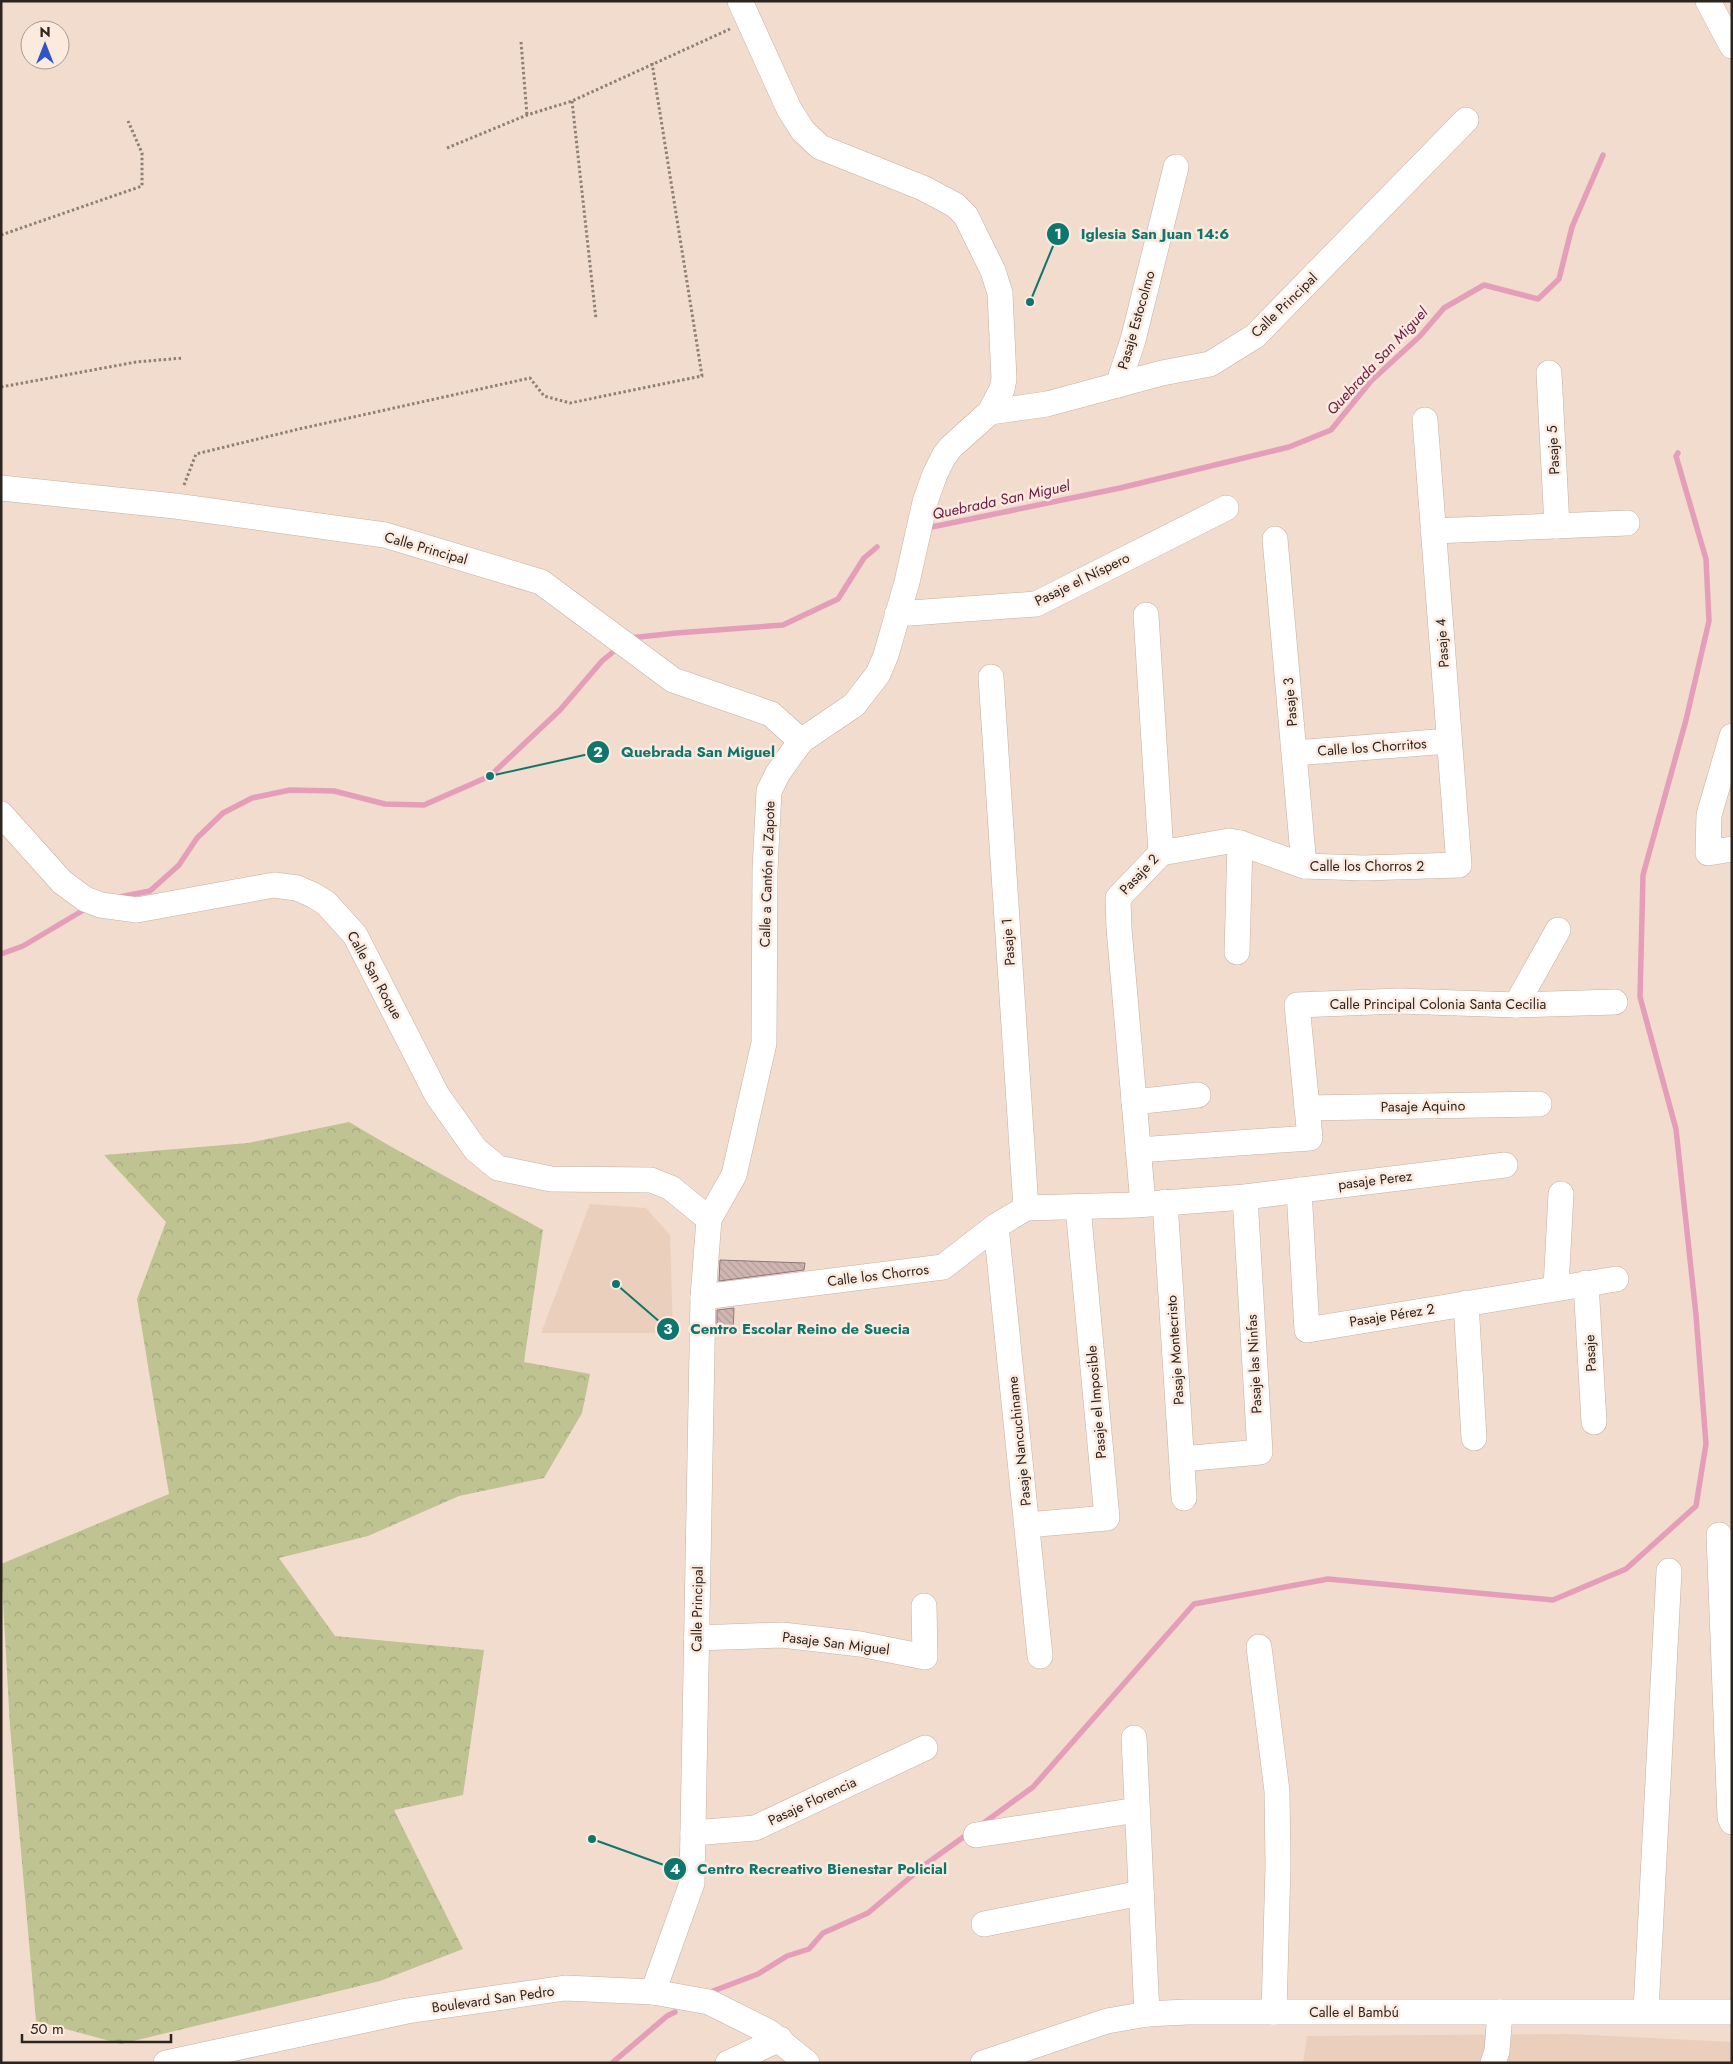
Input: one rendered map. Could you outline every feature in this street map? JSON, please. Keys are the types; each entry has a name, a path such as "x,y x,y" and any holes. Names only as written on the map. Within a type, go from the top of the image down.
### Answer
{"street":[{"path":"1708,1 1732,46"},
{"name":"Calle a Cantón el Zapote","path":"709,1219 734,1175 764,1043 769,791 778,773 801,741 854,705 866,692 878,674 886,655 907,582 925,502 935,474 951,447 990,412 1002,389 1004,379 1000,293 993,271 966,216 955,205 923,188 820,146 811,140 789,109 744,11"},
{"name":"Calle Principal","path":"990,412 1047,404 1162,373 1210,364 1255,336 1466,120"},
{"name":"Pasaje Estocolmo","path":"1118,385 1133,340 1176,167"},
{"name":"Pasaje 5","path":"1549,373 1557,526"},
{"name":"Pasaje 4","path":"1425,420 1459,865"},
{"name":"Calle Principal","path":"1,488 175,506 385,535 541,582 673,680 771,714 801,741"},
{"name":"Pasaje el Níspero","path":"897,614 1036,604 1226,508"},
{"path":"1433,531 1627,523"},
{"name":"Pasaje 3","path":"1276,539 1304,866"},
{"name":"Pasaje 2","path":"1146,615 1161,853 1118,898 1138,1150 1154,1203"},
{"name":"Pasaje 1","path":"991,677 1026,1208"},
{"path":"1720,851 1709,815 1732,736"},
{"name":"Calle los Chorritos","path":"1295,752 1449,741"},
{"name":"Calle San Roque","path":"1,814 62,882 85,899 101,905 137,910 274,885 297,888 313,895 331,908 355,935 438,1095 476,1150 498,1168 551,1179 651,1180 671,1188 709,1219"},
{"name":"Calle los Chorros 2","path":"1161,853 1229,841 1240,843 1304,866 1364,868 1459,865"},
{"path":"1237,952 1240,843"},
{"path":"1516,1005 1558,930"},
{"name":"Calle Principal Colonia Santa Cecilia","path":"1138,1150 1310,1138 1297,1005 1399,1001 1516,1005 1615,1002"},
{"path":"1134,1102 1198,1095"},
{"name":"Pasaje Aquino","path":"1307,1108 1539,1104"},
{"name":"pasaje Perez","path":"1245,1197 1505,1165"},
{"name":"Pasaje Pérez 2","path":"1299,1190 1307,1330 1616,1279"},
{"path":"1556,1288 1561,1194"},
{"name":"Calle los Chorros","path":"703,1297 943,1267 996,1226 1026,1208 1078,1207 1245,1197"},
{"name":"Pasaje las Ninfas","path":"1182,1459 1260,1452 1245,1197"},
{"name":"Pasaje Montecristo","path":"1154,1203 1182,1459 1184,1498"},
{"name":"Pasaje el Imposible","path":"1027,1525 1107,1518 1078,1207"},
{"name":"Calle Principal","path":"653,1992 692,1883 703,1297 709,1219"},
{"name":"Pasaje Nancuchiname","path":"996,1226 1040,1656"},
{"name":"Pasaje","path":"1586,1283 1594,1422"},
{"path":"1466,1303 1474,1438"},
{"path":"1719,1535 1730,1817 1732,1822"},
{"path":"1646,2011 1669,1571"},
{"name":"Pasaje San Miguel","path":"696,1638 782,1635 860,1644 925,1657 924,1606"},
{"path":"1259,1646 1277,1791 1278,1866 1274,2012"},
{"path":"1134,1738 1147,2014"},
{"name":"Pasaje Florencia","path":"693,1833 755,1828 925,1748"},
{"path":"976,1835 1137,1810"},
{"path":"984,1924 1141,1893"},
{"name":"Boulevard San Pedro","path":"166,2063 407,2011 565,1988 653,1992 709,2002 769,2032 780,2039 807,2063"},
{"name":"Calle el Bambú","path":"983,2063 1019,2057 1107,2021 1147,2014 1274,2012 1732,2012"},
{"path":"1493,2063 1497,2051 1500,2012"},
{"path":"728,2063 780,2039"}],"path":[{"path":"447,148 527,115 572,101 652,64 744,11"},
{"path":"521,42 527,115"},
{"path":"175,506 196,454 290,431 530,378 544,396 570,403 702,376 652,64"},
{"path":"572,101 596,319"},
{"path":"1,235 142,186 142,153 128,121"},
{"path":"1,387 136,362 183,358"}],"shaded area":[{"path":"590,1204 646,1208 670,1235 673,1333 541,1333"},
{"path":"1570,2034 1732,2042 1732,2063 1303,2063 1307,2036"}],"green space":[{"path":"349,1122 543,1230 524,1362 590,1374 582,1413 544,1478 459,1496 368,1536 279,1558 335,1636 484,1650 463,1795 394,1810 463,1949 380,1981 121,2044 36,2021 10,1727 1,1564 169,1494 137,1299 166,1222 104,1155 248,1143"}],"building":[{"path":"720,1260 805,1263 804,1270 719,1281"},
{"path":"734,1308 733,1334 717,1334 717,1310"}],"waterway":[{"name":"Quebrada San Miguel","path":"927,528 1120,488 1289,447 1331,430 1371,381 1420,336 1444,308 1484,285 1538,299 1559,279 1572,227 1603,155"},
{"path":"981,1825 1033,1787 1194,1604 1328,1579 1553,1600 1626,1569 1696,1506 1706,1444 1696,1315 1676,1129 1640,997 1643,875 1686,720 1709,621 1706,559 1676,456 1678,453"},
{"name":"Quebrada San Miguel","path":"630,638 783,625 838,599 864,558 877,547"},
{"name":"Quebrada San Miguel","path":"119,897 150,891 179,865 197,838 223,813 252,798 290,790 334,791 385,804 424,805 490,776 560,710 602,661 619,647"},
{"name":"Quebrada San Miguel","path":"1,954 23,946 87,908"},
{"path":"713,1991 758,1974 787,1956 809,1949 823,1933 868,1913 926,1864 969,1833"},
{"path":"612,2063 667,2016 675,2012"}],"place":[{"name":"Iglesia San Juan 14:6","path":"1030,302"},
{"name":"Quebrada San Miguel","path":"490,776"},
{"name":"Centro Escolar Reino de Suecia","path":"616,1284"},
{"name":"Centro Recreativo Bienestar Policial","path":"592,1839"}]}
